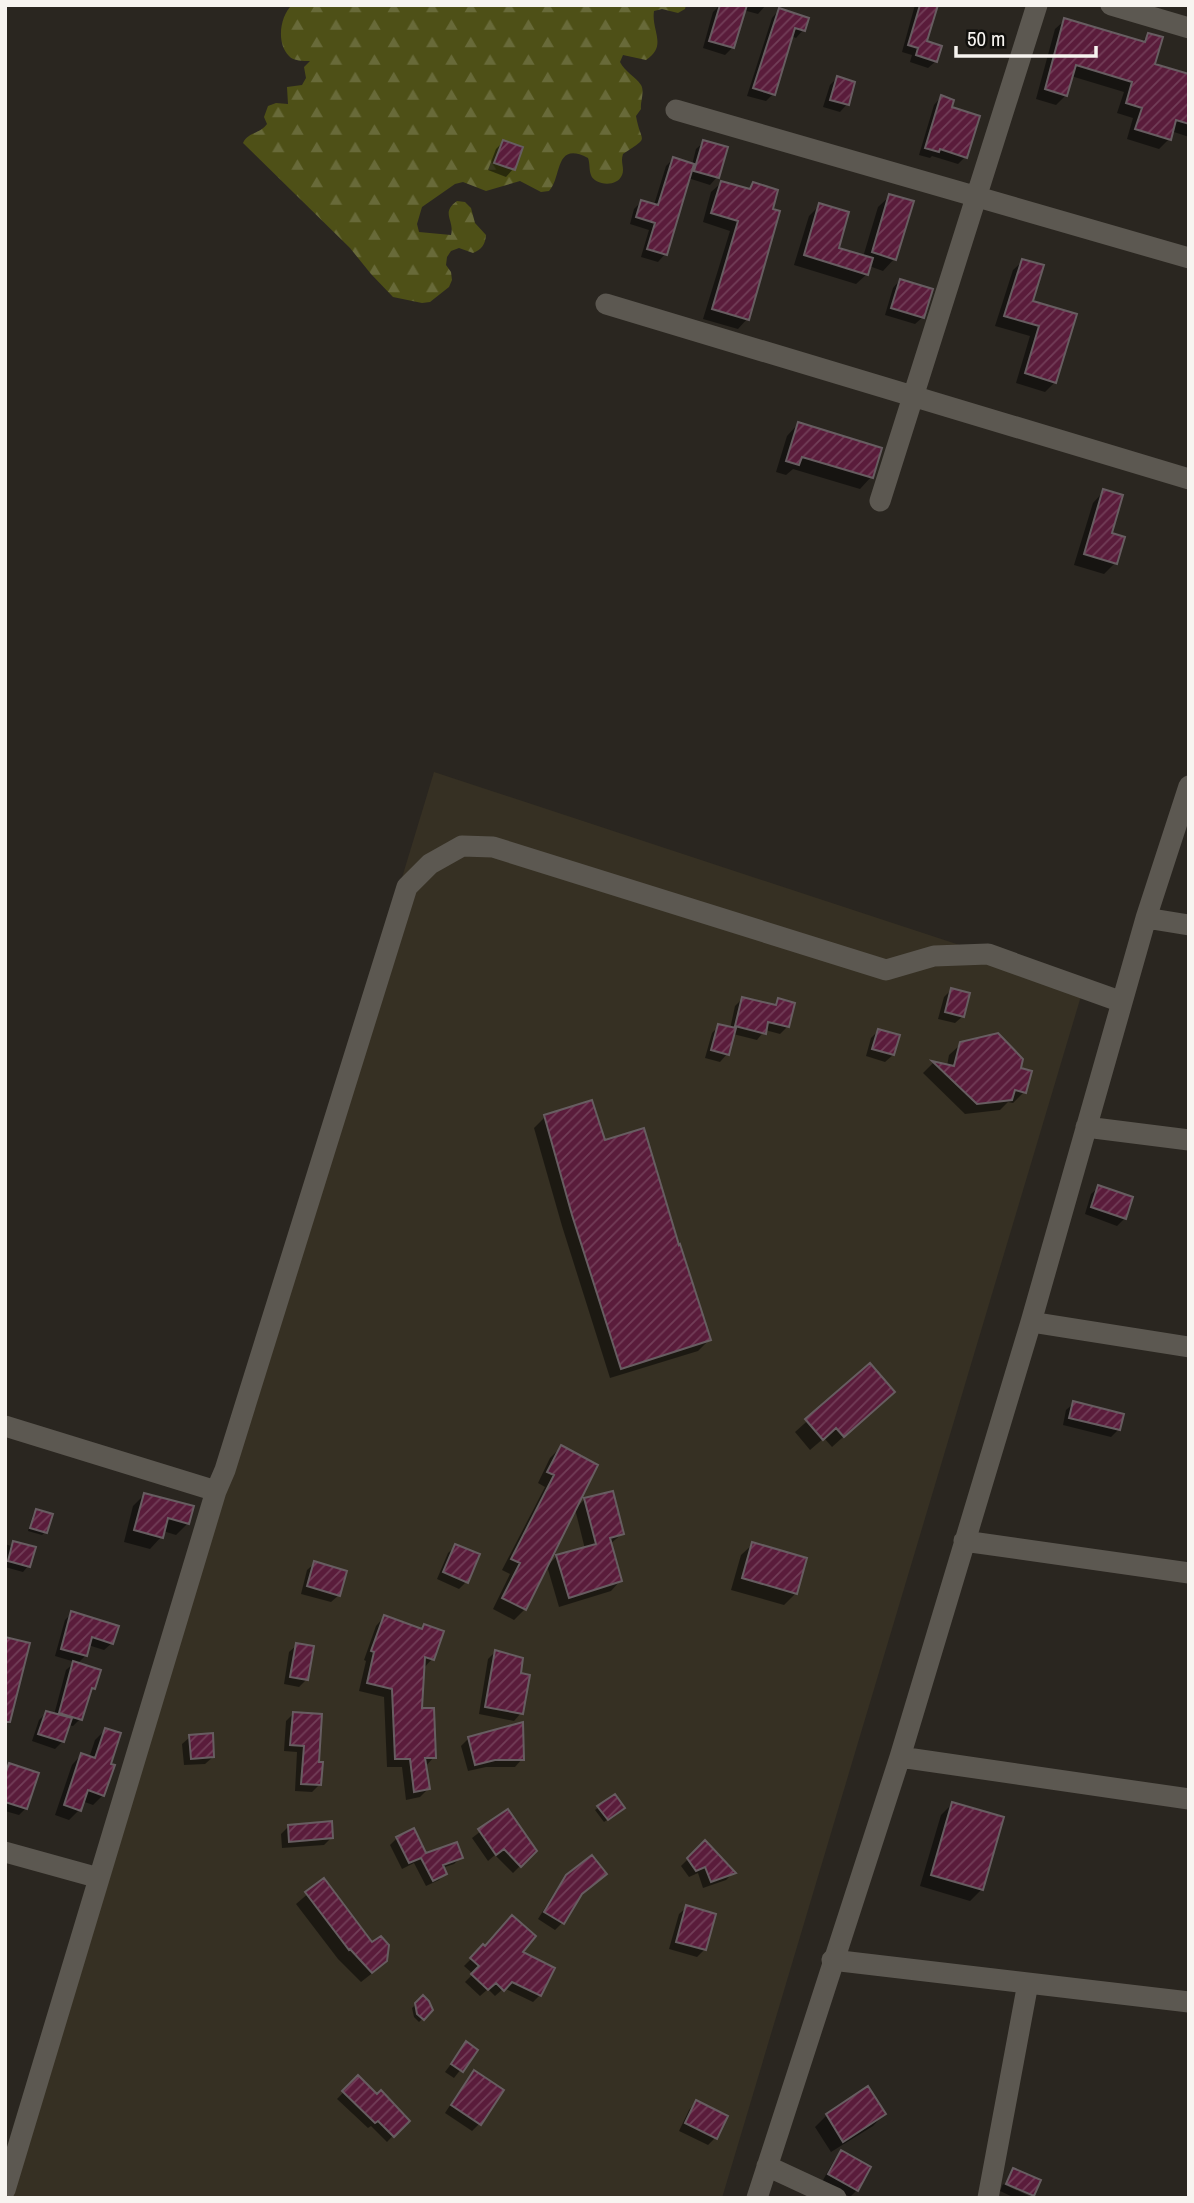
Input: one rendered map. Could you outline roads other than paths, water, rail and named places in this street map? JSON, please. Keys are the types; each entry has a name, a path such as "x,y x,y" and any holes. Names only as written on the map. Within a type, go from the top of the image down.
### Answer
{"street":[{"path":"880,501 1037,5"},
{"path":"1111,5 1189,28"},
{"path":"676,110 1189,258"},
{"path":"606,304 1189,479"},
{"path":"757,2198 900,1757 1031,1322 1146,918 1189,786"},
{"path":"5,2190 216,1492 407,887 430,864 462,846 493,847 886,970 934,956 988,954 1122,1002"},
{"path":"1146,918 1189,925"},
{"path":"1086,1127 1189,1140"},
{"path":"1031,1322 1189,1347"},
{"path":"5,1426 216,1492"},
{"path":"964,1541 1189,1573"},
{"path":"900,1757 1189,1799"},
{"path":"5,1852 99,1878"},
{"path":"832,1960 1189,2002"},
{"path":"988,2198 1028,1983"},
{"path":"767,2166 836,2198"}]}
